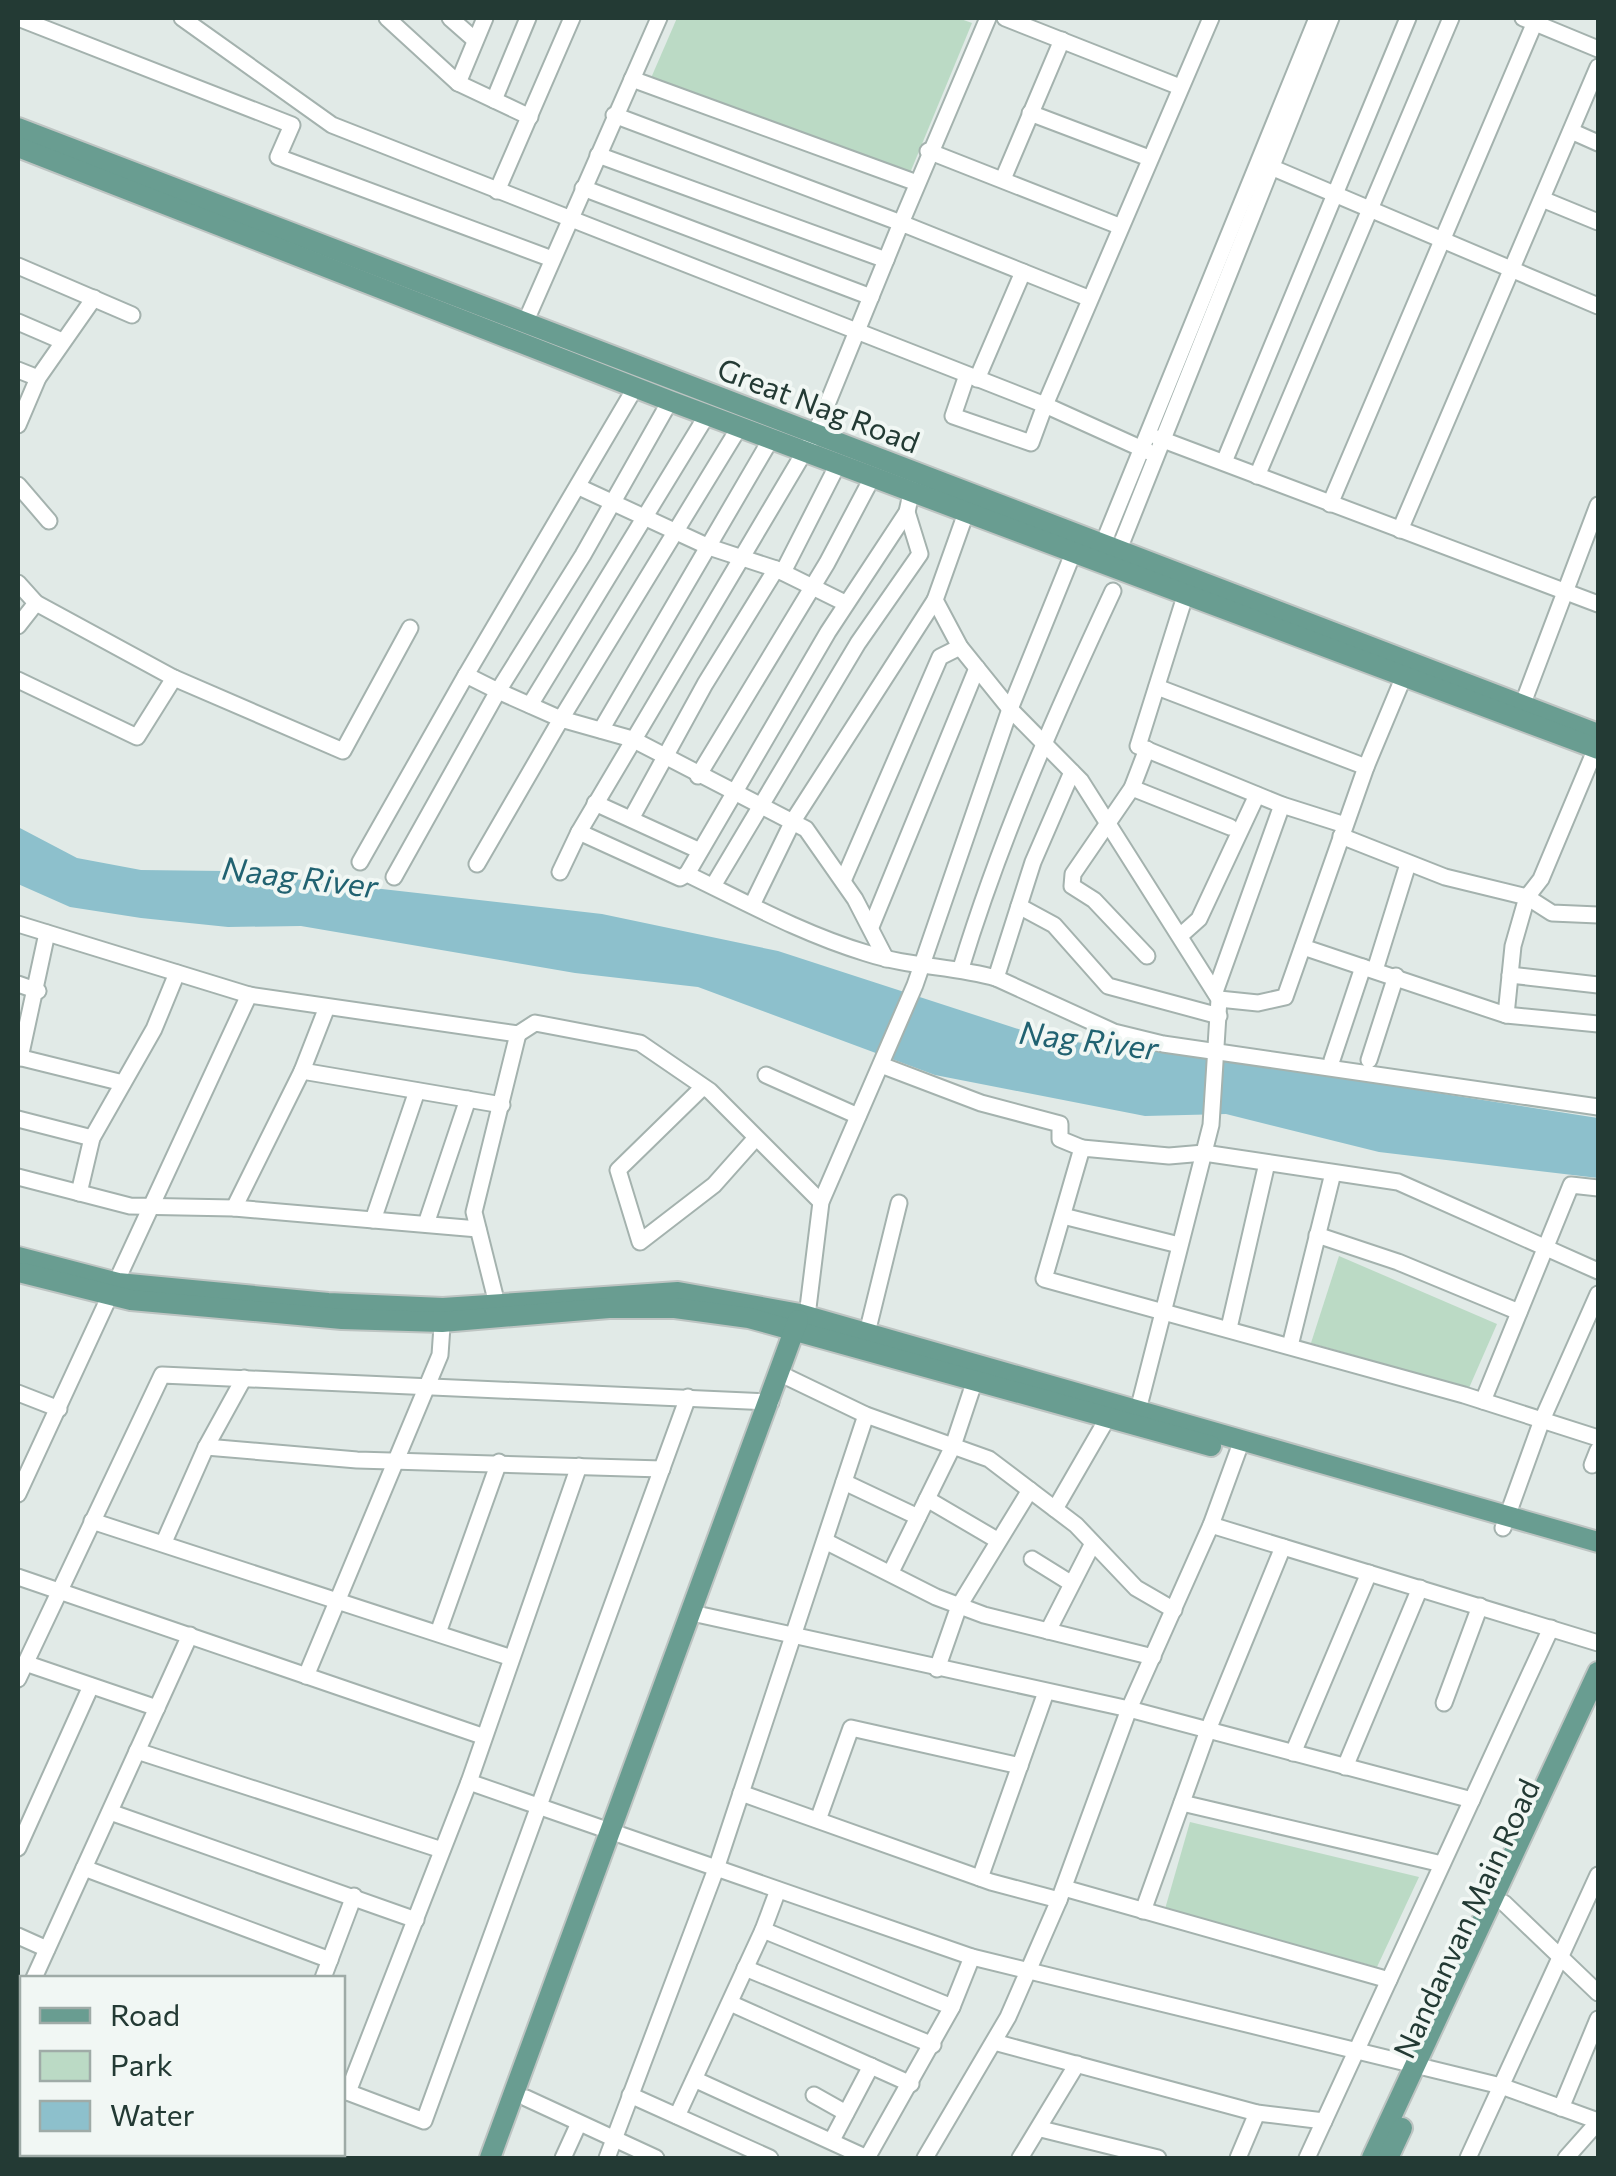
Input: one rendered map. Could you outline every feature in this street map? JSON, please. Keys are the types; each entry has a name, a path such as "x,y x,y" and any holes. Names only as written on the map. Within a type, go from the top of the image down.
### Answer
{"main road":[{"name":"Great Nag Road","path":"18,128 522,331 1598,744"},
{"name":"Great Nag Road","path":"18,147 522,331 635,388 771,439 810,443 838,464 1074,551 1108,555 1186,593 1404,676 1520,712"},
{"path":"18,1257 115,1290"},
{"path":"18,1271 115,1290 342,1318 675,1308 802,1320 1505,1522 1597,1552"},
{"path":"443,1315 497,1304 678,1292 867,1333 977,1373"},
{"path":"499,2158 787,1377 802,1320"},
{"path":"697,1614 802,1320"},
{"path":"1372,2158 1421,2070 1598,1672"},
{"name":"Nandanvan Main Road","path":"1388,2158 1421,2070 1598,1704"},
{"path":"499,2158 526,2098 616,1834"}],"street":[{"path":"18,18 292,125"},
{"path":"182,18 301,107 332,125 1045,405 1153,444 1224,462 1598,604"},
{"path":"387,18 458,83 530,117"},
{"path":"450,18 476,40"},
{"path":"458,83 485,18"},
{"path":"494,100 528,18"},
{"path":"498,191 572,18"},
{"path":"522,331 660,18"},
{"path":"560,872 632,739 810,443 928,151 988,18"},
{"path":"1005,18 1180,88"},
{"path":"1022,272 953,416 1030,444 1088,298 1211,18"},
{"path":"1108,555 1264,165 1317,18"},
{"path":"1264,165 1331,18"},
{"path":"1224,462 1331,194 1408,18"},
{"path":"1257,476 1451,18"},
{"path":"1330,504 1445,240 1529,20 1598,49"},
{"path":"1003,179 1062,40"},
{"path":"1400,530 1598,68"},
{"path":"632,79 917,183"},
{"path":"301,107 278,157 552,259"},
{"path":"1030,114 1149,158"},
{"path":"614,116 901,222 1088,298"},
{"path":"1571,132 1598,143"},
{"path":"928,151 1119,226"},
{"path":"598,155 886,260"},
{"path":"1264,165 1598,306"},
{"path":"583,188 871,296"},
{"path":"1542,198 1598,222"},
{"path":"18,266 132,315"},
{"path":"18,425 38,378 94,298"},
{"path":"18,322 62,341"},
{"path":"18,370 38,378"},
{"path":"360,862 635,388"},
{"path":"394,877 498,691 612,505 670,401"},
{"path":"530,705 707,415"},
{"path":"477,864 740,426"},
{"path":"600,730 771,439"},
{"path":"631,820 664,757 780,571 838,464"},
{"path":"698,776 813,585 873,476"},
{"path":"18,485 49,521"},
{"path":"580,487 612,505 709,547 780,571 846,603"},
{"path":"579,832 680,878 686,874 846,603 907,512 912,489"},
{"path":"1520,712 1598,505"},
{"path":"752,905 793,821 936,600 967,510"},
{"path":"713,886 858,643 920,554 907,512"},
{"path":"802,1320 821,1202 915,985 1010,709 1074,551"},
{"path":"18,583 36,603 174,678 342,752 410,628"},
{"path":"960,968 994,860 1042,742 1112,591"},
{"path":"1186,593 1138,746 1343,831 1408,864 1527,897 1552,913 1598,915"},
{"path":"936,600 960,647 1010,709 1072,772 1217,996 1258,1003 1285,997 1366,766 1404,676"},
{"path":"18,626 36,603"},
{"path":"844,881 940,657 960,647"},
{"path":"871,926 977,668"},
{"path":"466,675 562,719 632,739 731,794 806,828 844,881 886,959"},
{"path":"18,680 137,737 174,678"},
{"path":"1157,687 1366,766"},
{"path":"1506,1015 1510,974 1527,897 1541,879 1598,744"},
{"path":"1147,749 1132,788 1073,874 1072,886 1094,900 1148,956"},
{"path":"996,978 1019,906 1072,772"},
{"path":"1132,788 1230,826"},
{"path":"1180,936 1199,918 1257,794"},
{"path":"595,803 698,850"},
{"path":"1136,1418 1211,1125 1217,996 1282,805"},
{"path":"1332,1060 1408,864"},
{"path":"686,874 820,938 921,968 960,968 996,978 1114,1032 1217,1051 1598,1107"},
{"path":"1019,906 1054,925 1108,986 1218,1016"},
{"path":"18,924 249,995 518,1034 535,1023 640,1044 703,1086 821,1202"},
{"path":"47,933 38,990 19,1058 123,1083"},
{"path":"1303,948 1506,1015 1598,1024"},
{"path":"78,1193 92,1138 154,1029 177,973"},
{"path":"1510,974 1598,986"},
{"path":"1369,1060 1396,976"},
{"path":"18,984 38,990"},
{"path":"18,1494 22,1471 60,1409 249,995"},
{"path":"234,1208 302,1071 327,1006"},
{"path":"497,1304 474,1212 518,1034"},
{"path":"882,1063 981,1103 1060,1124 1060,1139 1082,1148 1169,1156 1204,1152 1398,1182 1598,1270"},
{"path":"302,1071 502,1106"},
{"path":"766,1074 858,1116"},
{"path":"703,1086 618,1170 640,1242 714,1185 754,1140"},
{"path":"372,1220 417,1090"},
{"path":"426,1224 468,1099"},
{"path":"18,1119 92,1138"},
{"path":"1082,1148 1044,1278 1229,1328 1598,1438"},
{"path":"1229,1328 1268,1164"},
{"path":"1290,1346 1333,1173"},
{"path":"18,1177 130,1206 234,1208 478,1229"},
{"path":"1482,1402 1571,1186 1598,1188"},
{"path":"867,1333 899,1203"},
{"path":"1063,1216 1180,1245"},
{"path":"1318,1236 1398,1262 1519,1312"},
{"path":"1505,1522 1542,1420 1598,1294"},
{"path":"306,1676 440,1356 443,1315"},
{"path":"890,1572 953,1446 977,1373"},
{"path":"18,1679 162,1375 771,1402"},
{"path":"787,1377 866,1416 990,1458 1054,1509 1136,1588 1174,1610"},
{"path":"164,1542 206,1447 244,1378"},
{"path":"18,1394 60,1409"},
{"path":"578,1466 469,1782 345,2091 424,2121 688,1398"},
{"path":"1054,1509 1111,1410"},
{"path":"606,2158 716,1869 866,1416"},
{"path":"206,1447 396,1460 662,1469"},
{"path":"925,2158 994,2042 1028,1972 1062,1894 1129,1709 1212,1525 1239,1447"},
{"path":"438,1633 498,1462"},
{"path":"844,1482 918,1517"},
{"path":"937,1668 959,1606 1030,1490"},
{"path":"927,1498 998,1540"},
{"path":"92,1521 509,1657"},
{"path":"1212,1525 1598,1643"},
{"path":"825,1541 959,1606 1153,1656"},
{"path":"1048,1630 1092,1545"},
{"path":"1143,1911 1208,1730 1283,1546"},
{"path":"1032,1560 1070,1582"},
{"path":"1293,1753 1369,1573"},
{"path":"18,1577 482,1736"},
{"path":"1345,1766 1420,1588"},
{"path":"1444,1703 1480,1606"},
{"path":"697,1614 1129,1709 1472,1800"},
{"path":"1307,2158 1551,1628"},
{"path":"35,1976 190,1636"},
{"path":"25,1662 156,1708"},
{"path":"18,1848 90,1686"},
{"path":"980,1878 1046,1692"},
{"path":"818,1820 851,1728 1020,1766"},
{"path":"137,1750 442,1850"},
{"path":"469,1782 972,1957 1421,2070 1500,2086 1598,2121 1566,2158"},
{"path":"742,1793 980,1878 1143,1911 1389,1980"},
{"path":"1182,1803 1442,1864"},
{"path":"110,1812 416,1920"},
{"path":"84,1868 330,1960"},
{"path":"1468,2158 1598,1876"},
{"path":"678,2116 778,1890"},
{"path":"325,1976 354,1896"},
{"path":"1504,1903 1598,1994"},
{"path":"763,1930 952,2006"},
{"path":"18,1936 48,1949"},
{"path":"694,2079 867,2158 934,2045 972,1957"},
{"path":"745,1968 934,2045"},
{"path":"730,2003 911,2084"},
{"path":"1561,2108 1598,2019"},
{"path":"994,2042 1258,2113 1324,2121"},
{"path":"1020,2158 1077,2064"},
{"path":"832,2140 871,2066"},
{"path":"630,2095 770,2158"},
{"path":"814,2095 846,2112"},
{"path":"526,2098 656,2158"},
{"path":"1238,2158 1258,2113"},
{"path":"564,2158 579,2123"},
{"path":"1041,2129 1158,2158"}],"green space":[{"path":"677,18 958,18 972,23 910,173 651,78"},
{"path":"1339,1256 1497,1324 1469,1388 1311,1343"},
{"path":"1190,1822 1419,1877 1377,1967 1165,1909"}],"water":[{"path":"18,827 77,858 141,870 223,871 602,914 778,951 1049,1039 1207,1057 1598,1118 1598,1178 1379,1152 1226,1114 1145,1116 935,1075 698,987 575,973 301,926 228,927 70,907 18,884"}],"railway":[{"path":"261,2156 266,2158"}],"water label":[{"name":"Naag River","path":"300,876"},
{"name":"Nag River","path":"1089,1039"}]}
